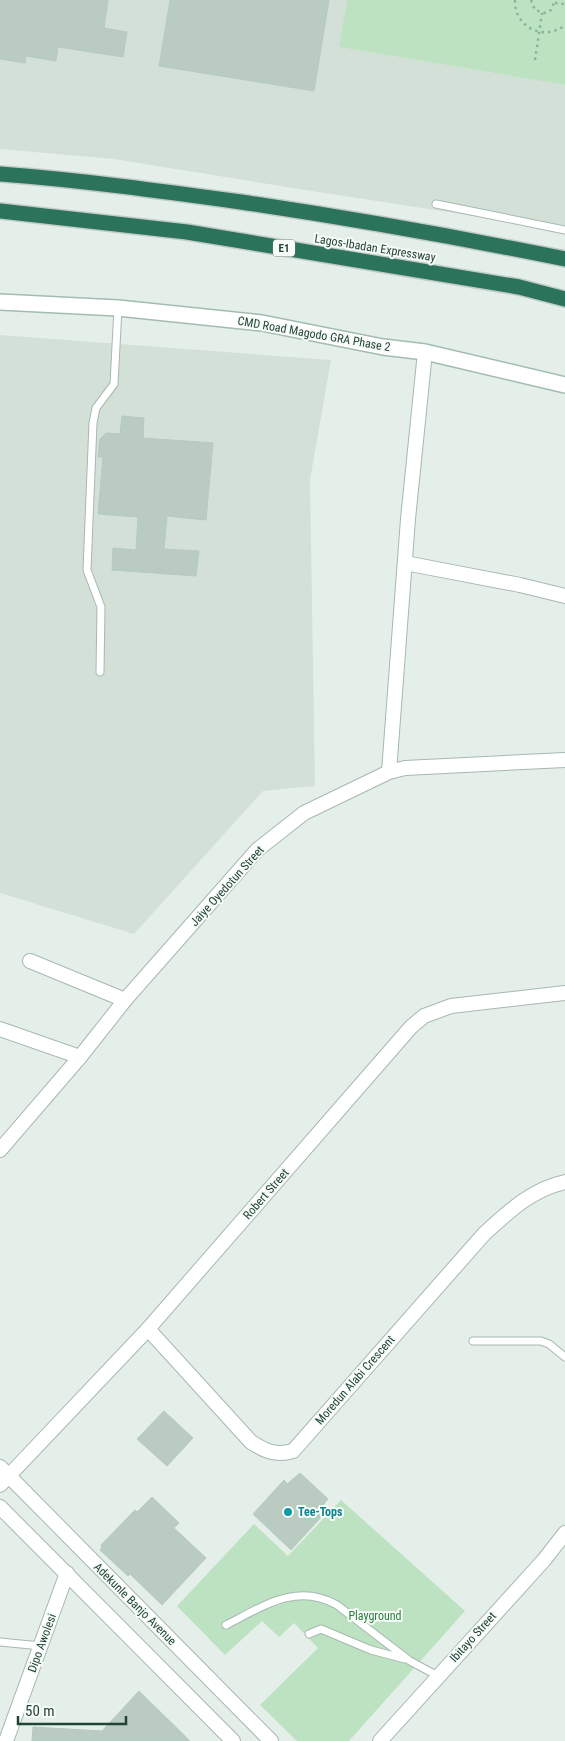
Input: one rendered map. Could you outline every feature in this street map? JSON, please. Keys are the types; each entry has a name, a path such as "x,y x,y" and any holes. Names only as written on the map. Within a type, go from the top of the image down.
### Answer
{"highway":[{"name":"Lagos-Ibadan Expressway","path":"0,174 167,192 309,212 481,242 565,259"},
{"name":"Lagos-Ibadan Expressway","path":"0,211 188,232 519,287 565,299"}],"street":[{"name":"CMD Road Magodo GRA Phase 2","path":"0,302 118,308 262,323 383,347 425,352 565,385"},
{"path":"389,772 405,563 425,352"},
{"path":"405,563 520,585 565,596"},
{"name":"Jaiye Oyedotun Street","path":"0,1150 80,1057 125,1000 258,850 304,813 389,772 426,766 565,760"},
{"path":"30,961 125,1000"},
{"name":"Robert Street","path":"3,1476 148,1329 411,1027 424,1016 451,1006 565,993"},
{"path":"0,1029 80,1057"},
{"name":"Moredun Alabi Crescent","path":"148,1329 251,1442 266,1451 274,1453 282,1454 293,1451 484,1234 512,1208 536,1192 565,1182"},
{"name":"Adekunle Banjo Avenue","path":"3,1476 271,1741"},
{"path":"0,1507 233,1741"},
{"name":"Ibitayo Street","path":"380,1741 544,1560 565,1533"},
{"name":"Dipo Awolesi","path":"6,1741 67,1574"}],"lane":[{"path":"436,204 565,230"},
{"path":"100,672 101,606 87,570 93,423 96,408 114,384 118,308"},
{"path":"473,1341 541,1341 549,1344 565,1357"},
{"path":"226,1625 278,1600 300,1595 318,1596 337,1605 410,1661 438,1676"},
{"path":"309,1634 321,1629 371,1650 410,1661"},
{"path":"0,1642 41,1646"}],"path":[{"path":"515,0 517,16 530,29 539,32 556,31 565,25"},
{"path":"531,0 535,10 542,13 551,10 555,2 565,4"},
{"path":"535,60 542,13"}],"shaded area":[{"path":"0,0 347,0 340,47 565,85 565,230 114,159 0,149"},
{"path":"0,335 331,360 310,480 315,786 263,791 134,934 0,893"}],"green space":[{"path":"347,0 565,0 565,85 339,47"},
{"name":"Playground","path":"341,1500 465,1611 349,1741 297,1741 260,1705 318,1648 294,1623 279,1637 262,1621 225,1655 177,1606 254,1524 288,1556"}],"building":[{"path":"0,0 108,0 104,28 127,32 123,57 58,47 56,61 26,56 25,63 0,59"},
{"path":"170,0 329,0 314,91 159,66"},
{"path":"122,416 144,418 143,438 213,443 206,520 167,516 164,549 199,551 196,576 112,570 113,548 136,550 138,517 98,514 103,457 98,457 100,439 106,433 120,434"},
{"path":"164,1411 193,1438 167,1466 137,1439"},
{"name":"Tee-Tops","path":"300,1473 328,1499 319,1510 323,1515 291,1550 253,1514 284,1480 287,1484"},
{"path":"152,1497 179,1523 174,1528 206,1558 162,1605 130,1574 128,1576 100,1550 101,1545 135,1510 137,1512"},
{"path":"139,1691 190,1741 32,1741 33,1727 102,1731"}],"place":[{"name":"Tee-Tops","path":"288,1512"}]}
